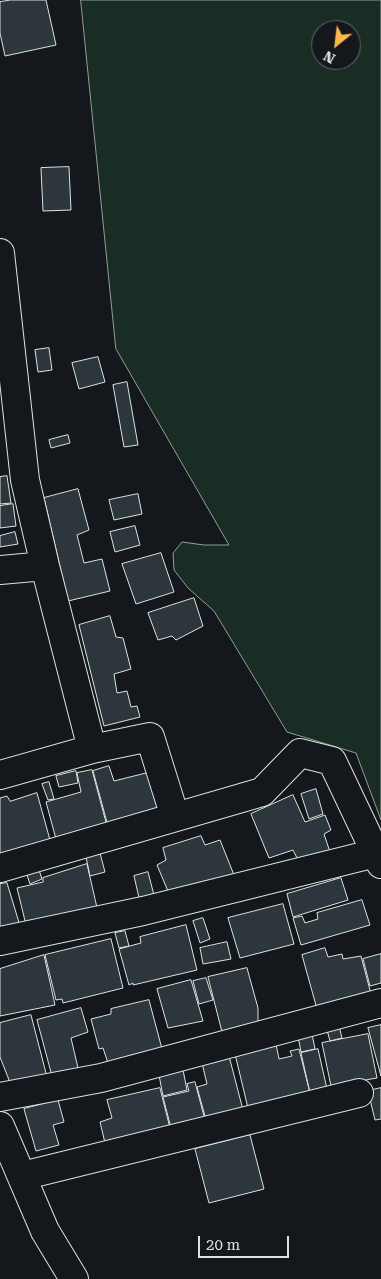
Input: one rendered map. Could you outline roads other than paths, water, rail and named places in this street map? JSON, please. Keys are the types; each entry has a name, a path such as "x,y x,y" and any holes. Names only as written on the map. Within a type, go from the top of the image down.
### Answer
{"street":[{"path":"0,254 25,480 92,749"},
{"path":"0,570 45,566"},
{"path":"0,775 92,749 150,737 175,816"},
{"path":"0,868 262,792 300,754 332,761 378,858 0,941"},
{"path":"0,1097 101,1078 381,1003"},
{"path":"22,1176 359,1093"},
{"path":"0,1126 46,1231 74,1279"}]}
